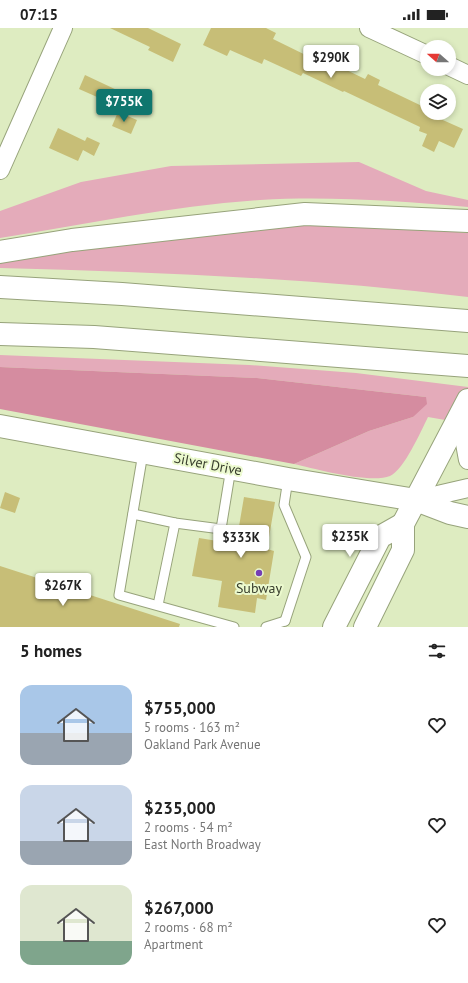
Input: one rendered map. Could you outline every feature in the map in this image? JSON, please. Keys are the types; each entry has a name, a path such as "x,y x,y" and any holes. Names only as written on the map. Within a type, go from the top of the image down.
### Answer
{"main road":[{"path":"0,252 72,240 305,214 468,221"},
{"path":"0,287 137,295 468,321"},
{"path":"0,334 94,337 468,366"},
{"path":"365,627 403,550 403,524 464,408"},
{"name":"Silver Drive","path":"0,426 288,479 416,500 450,513 468,517"},
{"path":"334,627 380,537 403,524"}],"street":[{"path":"0,170 63,28"},
{"path":"369,28 420,52"},
{"path":"456,69 468,75"},
{"path":"464,408 468,460"},
{"name":"Silver Drive","path":"416,500 468,488"}],"lane":[{"path":"143,452 120,595 234,627"},
{"path":"133,514 175,523 221,529 231,468"},
{"path":"266,627 288,624 306,557 284,505 288,479"},
{"path":"158,605 175,523"}],"shaded area":[{"path":"359,162 426,191 468,200 468,207 364,200 260,200 195,206 0,238 0,211 81,182 171,166"},
{"path":"319,222 468,233 468,297 410,290 234,277 0,268 0,260 119,242"},
{"path":"0,355 249,365 356,373 468,387 468,424 428,417 412,450 395,472 390,476 381,478 357,477 294,464 369,431 413,417 426,397 257,378 0,367"},
{"path":"0,367 257,378 426,397 427,404 413,417 369,431 294,464 0,409"}],"building":[{"path":"110,28 148,28 181,44 173,62 148,50 150,47"},
{"path":"211,28 266,28 276,33 273,39 326,65 328,61 365,79 368,74 380,80 378,85 420,105 420,120 443,120 463,129 454,148 439,141 434,152 422,146 427,134 419,131 420,127 344,91 343,92 303,73 301,76 264,59 262,64 230,50 227,56 203,45"},
{"path":"85,75 119,91 113,104 79,89"},
{"path":"118,112 137,120 131,134 112,126"},
{"path":"58,128 85,141 87,137 100,143 94,156 83,150 78,161 49,148"},
{"path":"5,492 20,498 15,513 0,508"},
{"path":"244,497 275,502 267,549 274,551 266,600 257,598 255,613 218,607 222,581 192,576 199,538 236,544"},
{"path":"0,566 180,624 179,627 0,627"}],"place":[{"name":"Subway","path":"259,573"}]}
